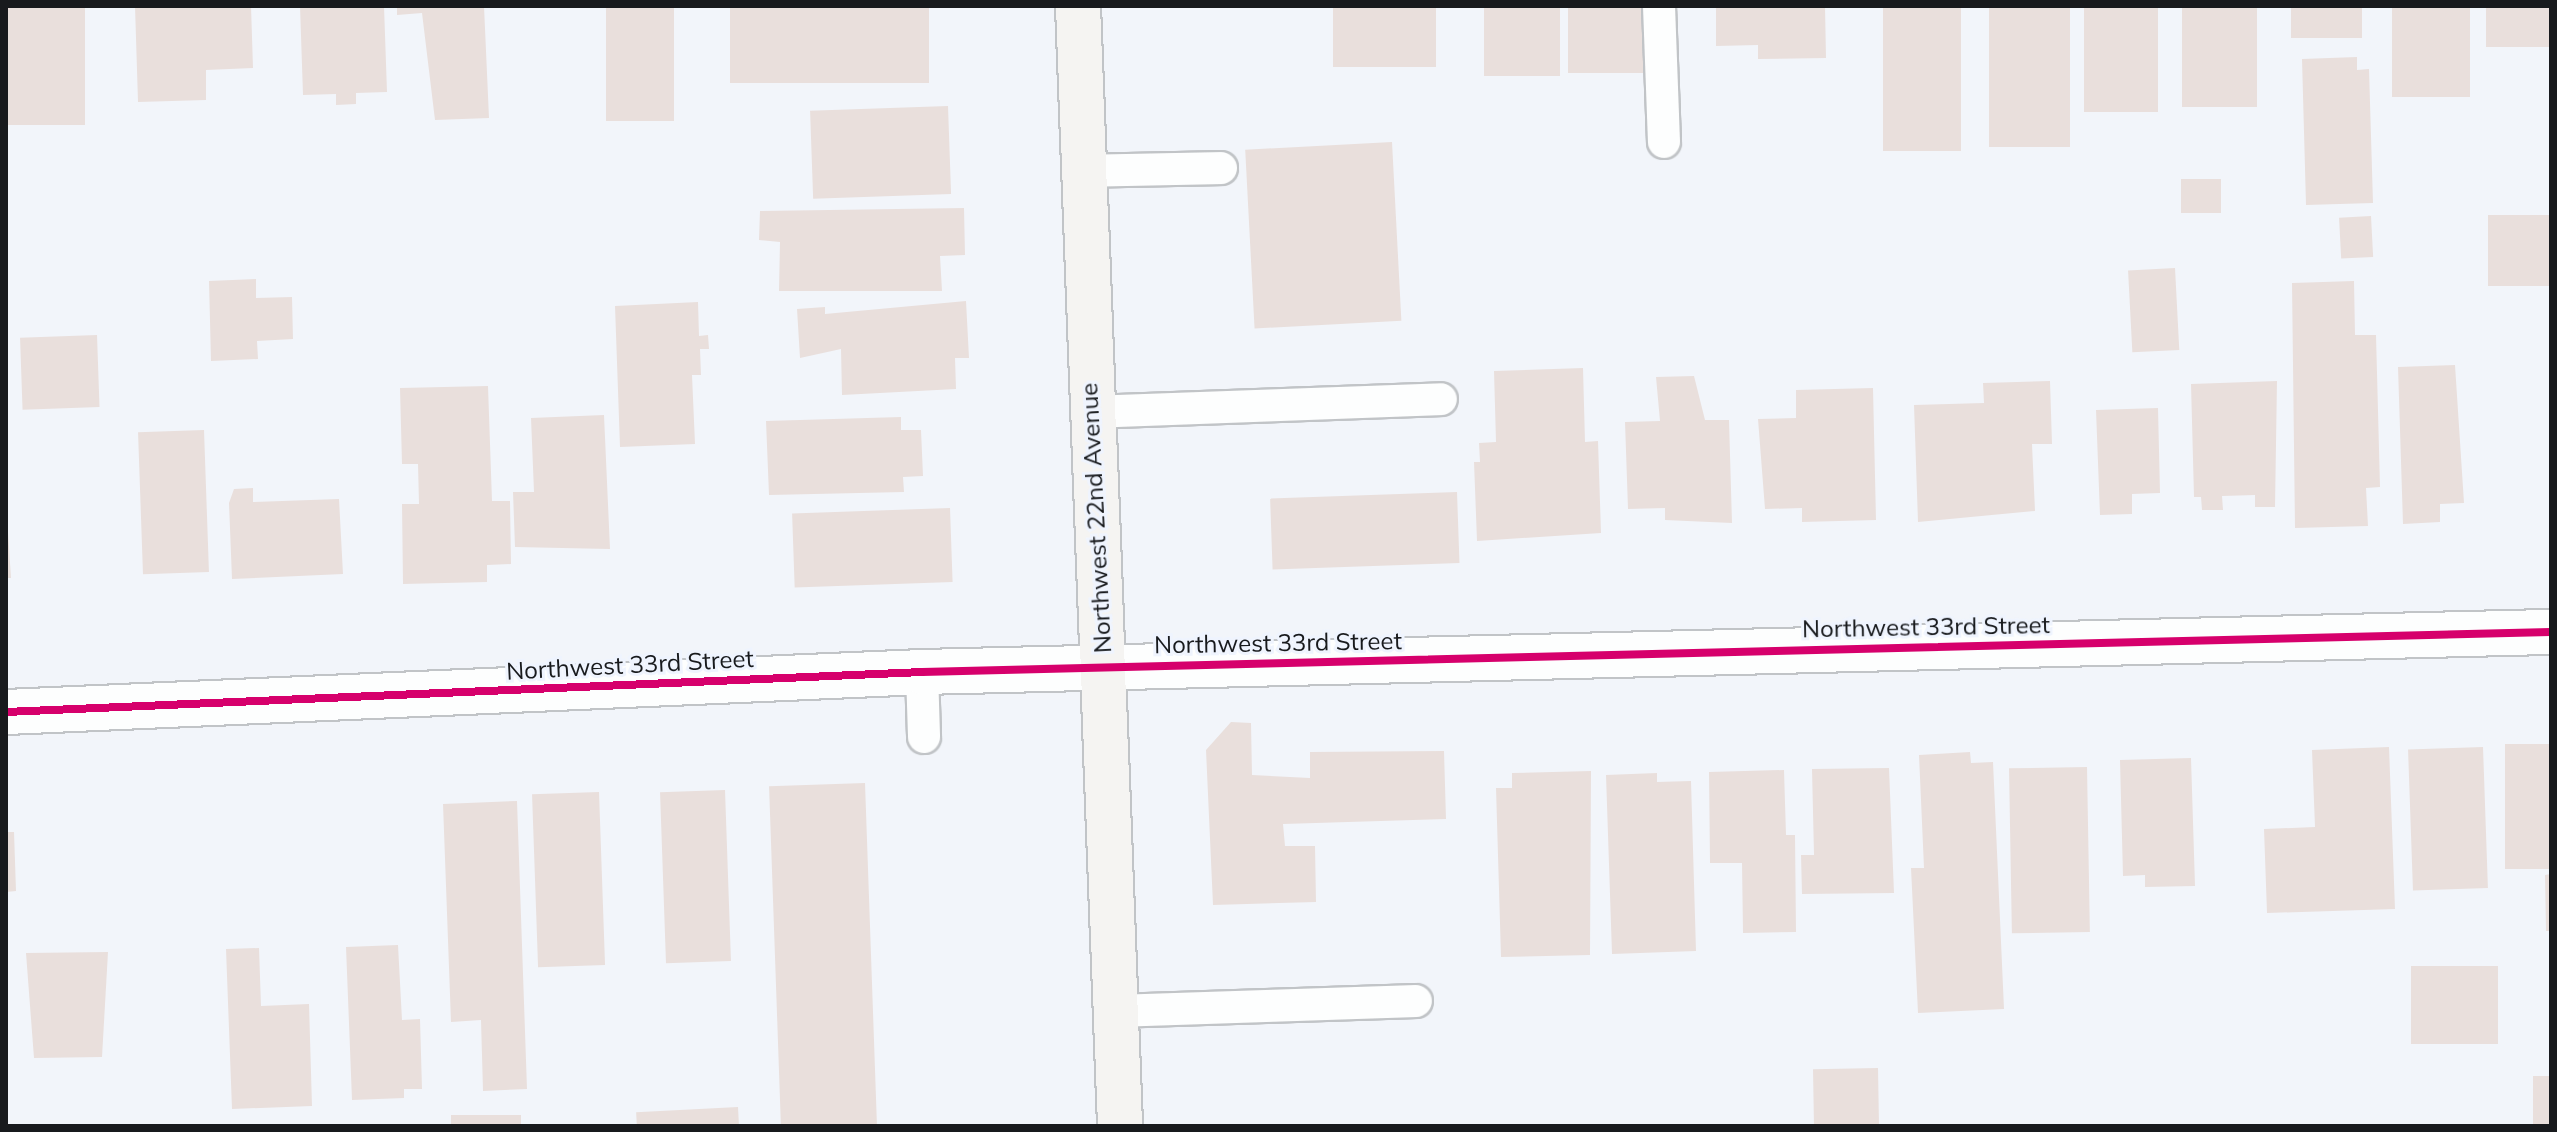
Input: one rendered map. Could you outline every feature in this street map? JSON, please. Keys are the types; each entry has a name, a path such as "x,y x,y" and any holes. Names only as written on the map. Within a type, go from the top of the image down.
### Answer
{"main road":[{"name":"Northwest 22nd Avenue","path":"1078,6 1081,171 1120,1126"}],"street":[{"name":"Northwest 33rd Street","path":"6,712 922,672 2551,632"}],"lane":[{"path":"1659,6 1664,142"},
{"path":"1081,171 1221,168"},
{"path":"1092,412 1441,399"},
{"path":"922,672 924,737"},
{"path":"1116,1011 1416,1001"}],"building":[{"path":"6,6 85,6 85,125 6,125"},
{"path":"135,6 251,6 253,68 206,70 206,100 138,102"},
{"path":"300,6 384,6 387,92 356,93 356,104 336,105 336,94 303,95"},
{"path":"397,6 484,6 489,118 435,120 422,13 397,15"},
{"path":"606,6 674,6 674,121 606,121"},
{"path":"730,6 929,6 929,83 730,83"},
{"path":"1333,6 1436,6 1436,67 1333,67"},
{"path":"1484,6 1560,6 1560,76 1484,76"},
{"path":"1568,6 1645,6 1645,73 1568,73"},
{"path":"1716,6 1825,6 1826,58 1758,59 1758,45 1716,46"},
{"path":"1883,6 1961,6 1961,151 1883,151"},
{"path":"1989,6 2070,6 2070,147 1989,147"},
{"path":"2084,6 2158,6 2158,112 2084,112"},
{"path":"2182,6 2257,6 2257,107 2182,107"},
{"path":"2291,6 2362,6 2362,38 2291,38"},
{"path":"2392,6 2470,6 2470,97 2392,97"},
{"path":"2486,6 2551,6 2551,47 2486,47"},
{"path":"2357,57 2357,70 2369,69 2373,203 2306,205 2302,59"},
{"path":"948,106 951,194 813,199 810,111"},
{"path":"1392,142 1401,321 1255,328 1245,150"},
{"path":"2181,179 2221,179 2221,213 2181,213"},
{"path":"964,208 965,255 940,256 942,291 779,291 780,242 759,240 760,211"},
{"path":"2488,215 2551,215 2551,286 2488,286"},
{"path":"2371,216 2373,257 2341,259 2339,218"},
{"path":"2175,268 2179,350 2132,352 2128,270"},
{"path":"256,279 256,298 292,297 293,339 257,341 258,359 211,361 209,281"},
{"path":"2354,281 2355,335 2376,335 2380,487 2366,488 2368,526 2295,528 2292,283"},
{"path":"966,301 969,358 955,358 956,389 842,395 841,349 800,358 797,309 825,307 825,314"},
{"path":"698,302 699,336 708,335 709,349 700,349 701,375 692,375 695,444 620,447 615,306"},
{"path":"97,335 100,407 23,410 20,338"},
{"path":"2455,365 2464,503 2440,504 2440,522 2403,524 2398,367"},
{"path":"1583,368 1585,442 1598,441 1601,533 1477,541 1474,462 1480,462 1479,443 1496,442 1494,371"},
{"path":"1694,376 1705,420 1729,420 1732,523 1665,520 1665,508 1628,509 1625,422 1660,421 1656,377"},
{"path":"2050,381 2052,444 2032,444 2035,511 1918,522 1914,405 1984,403 1983,383"},
{"path":"2277,381 2275,507 2255,507 2255,495 2222,496 2223,510 2202,510 2201,497 2194,497 2191,384"},
{"path":"488,386 492,501 510,501 511,564 487,565 487,582 403,584 402,504 419,504 418,464 402,464 400,388"},
{"path":"1873,388 1876,520 1802,522 1802,508 1765,509 1758,419 1796,418 1796,390"},
{"path":"2158,408 2160,493 2132,494 2132,514 2100,515 2096,410"},
{"path":"604,415 610,549 515,547 513,492 534,492 531,418"},
{"path":"901,417 901,430 921,430 923,476 903,477 904,492 769,495 766,421"},
{"path":"204,430 209,572 143,574 138,432"},
{"path":"253,488 253,502 339,499 343,574 232,579 229,503 234,489"},
{"path":"1457,492 1459,563 1273,569 1270,499"},
{"path":"6,501 11,578 6,578"},
{"path":"950,508 953,582 795,587 792,514"},
{"path":"1231,722 1251,723 1252,775 1310,778 1310,752 1444,751 1446,819 1283,824 1285,846 1315,846 1316,902 1213,905 1206,750"},
{"path":"2505,744 2551,744 2551,869 2505,869"},
{"path":"2389,747 2395,909 2267,913 2264,829 2315,827 2312,750"},
{"path":"2483,747 2488,888 2413,891 2408,750"},
{"path":"1970,752 1971,763 1993,762 2004,1009 1918,1013 1911,868 1924,868 1919,755"},
{"path":"2191,758 2195,886 2145,887 2145,875 2123,876 2120,760"},
{"path":"2087,767 2090,932 2012,933 2009,768"},
{"path":"1889,768 1894,893 1802,894 1801,855 1814,855 1812,769"},
{"path":"1784,770 1786,835 1795,835 1796,932 1743,933 1742,863 1710,863 1709,772"},
{"path":"1591,771 1590,955 1501,957 1496,788 1512,788 1512,773"},
{"path":"1657,773 1657,782 1691,781 1696,951 1612,954 1606,775"},
{"path":"865,783 877,1125 781,1126 769,786"},
{"path":"725,790 731,961 666,963 660,792"},
{"path":"599,792 605,965 538,967 532,794"},
{"path":"517,801 527,1089 483,1091 481,1020 451,1022 443,804"},
{"path":"6,832 14,832 16,891 6,892"},
{"path":"2551,874 2551,931 2546,931 2545,875"},
{"path":"398,945 402,1020 420,1019 422,1089 404,1089 404,1098 352,1100 346,947"},
{"path":"259,948 261,1006 309,1004 312,1106 232,1109 226,949"},
{"path":"108,952 102,1057 34,1058 26,953"},
{"path":"2411,966 2498,966 2498,1044 2411,1044"},
{"path":"1878,1068 1879,1126 1814,1126 1813,1069"},
{"path":"2533,1076 2551,1076 2551,1126 2533,1126"},
{"path":"738,1107 739,1126 637,1126 636,1112"},
{"path":"451,1115 521,1115 521,1126 451,1126"}],"cycle path":[{"path":"6,712 922,672 2551,632"}]}
